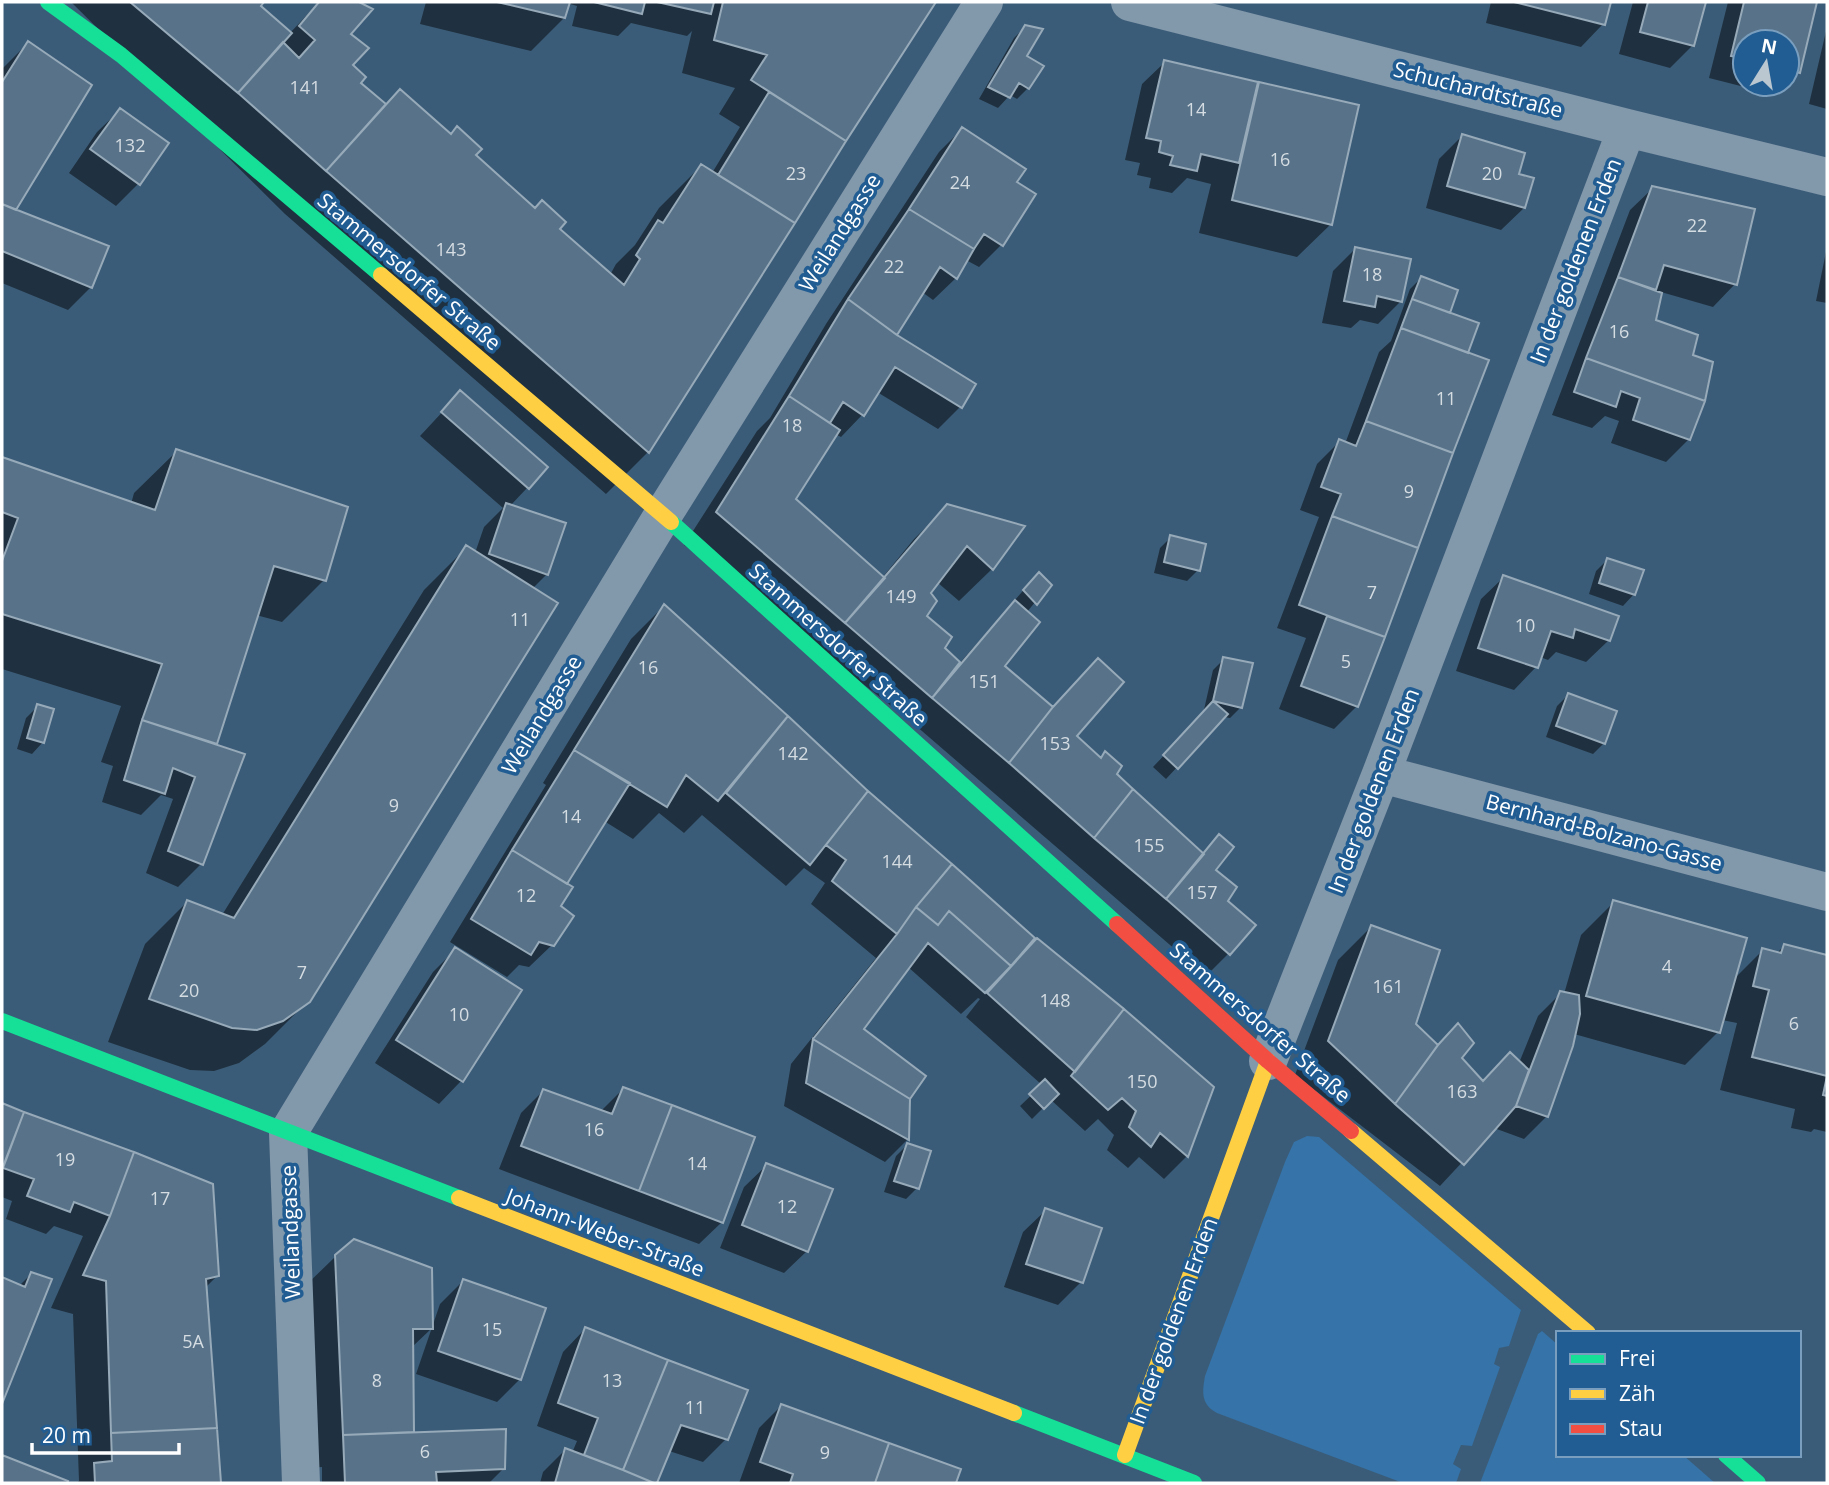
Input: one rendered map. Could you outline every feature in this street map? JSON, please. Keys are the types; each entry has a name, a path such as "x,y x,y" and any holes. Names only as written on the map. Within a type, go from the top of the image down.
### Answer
{"main road":[{"name":"Stammersdorfer Straße","path":"48,2 121,55 663,516 1268,1061 1586,1331"},
{"name":"Johann-Weber-Straße","path":"2,1021 1194,1483"},
{"name":"In der goldenen Erden","path":"1125,1455 1268,1061"},
{"path":"1728,1457 1758,1483"}],"street":[{"name":"Weilandgasse","path":"301,1483 288,1133 663,516 984,2"},
{"name":"Schuchardtstraße","path":"1130,2 1827,177"},
{"name":"In der goldenen Erden","path":"1268,1061 1381,774 1627,128"},
{"name":"Bernhard-Bolzano-Gasse","path":"1381,774 1827,892"}],"shaded area":[{"path":"1307,1136 1319,1137 1521,1310 1509,1346 1499,1348 1494,1364 1500,1367 1472,1446 1461,1445 1453,1464 1461,1469 1456,1483 1403,1483 1217,1413 1205,1402 1205,1376 1285,1162 1294,1142"},
{"path":"1542,1331 1556,1343 1556,1457 1685,1457 1715,1483 1480,1483 1538,1334"}],"building":[{"path":"130,2 264,2 261,6 292,33 238,93"},
{"path":"319,2 359,2 373,9 351,34 369,48 353,65 366,77 361,83 386,104 326,171 238,93 283,42 299,58 315,40 299,26"},
{"path":"497,2 570,2 565,18"},
{"path":"594,2 645,2 642,14"},
{"path":"657,2 714,2 711,14"},
{"path":"723,2 936,2 846,141 751,80 767,55 714,40"},
{"path":"1514,2 1611,2 1605,25"},
{"path":"1648,2 1706,2 1694,46 1640,32"},
{"path":"1744,2 1817,2 1801,69 1801,28 1738,28"},
{"path":"1025,25 1043,29 1027,56 1044,66 1029,89 1019,83 1010,98 988,87"},
{"path":"28,41 92,85 16,210 2,204 2,82"},
{"path":"1164,60 1258,82 1239,163 1201,154 1197,171 1170,165 1173,156 1159,152 1161,141 1146,138"},
{"path":"1259,82 1359,105 1332,225 1232,200"},
{"path":"400,89 451,134 457,126 482,149 476,155 535,208 542,200 566,222 560,229 624,285 640,259 636,255 658,220 663,223 701,164 795,223 649,453 326,171"},
{"path":"769,92 846,141 795,223 718,175"},
{"path":"120,108 169,143 140,185 90,149"},
{"path":"962,127 1026,169 1017,182 1036,194 1003,246 984,234 974,249 909,209"},
{"path":"1462,134 1525,153 1519,174 1534,178 1525,208 1447,186"},
{"path":"1652,186 1755,209 1737,285 1664,265 1656,290 1618,277"},
{"path":"2,204 109,246 92,288 2,251"},
{"path":"909,209 974,249 957,279 940,267 897,335 848,299"},
{"path":"1355,247 1411,259 1402,302 1377,296 1375,307 1344,301"},
{"path":"1421,276 1458,290 1450,313 1412,299"},
{"path":"1618,277 1662,293 1656,320 1698,335 1693,355 1713,362 1705,401 1586,358"},
{"path":"848,299 897,335 976,384 962,408 895,367 864,416 843,402 830,423 789,396"},
{"path":"1412,299 1479,323 1468,353 1401,328"},
{"path":"1401,328 1489,360 1453,453 1366,421"},
{"path":"1586,358 1705,401 1690,440 1633,420 1640,398 1621,391 1616,407 1574,392"},
{"path":"460,390 548,467 529,489 441,412"},
{"path":"789,396 840,430 796,499 885,578 845,623 716,512"},
{"path":"1366,421 1453,453 1418,548 1332,516 1341,494 1321,487 1339,439 1356,446"},
{"path":"176,449 348,507 326,581 274,566 217,744 142,720 162,664 2,614 2,561 18,518 2,512 2,457 155,510"},
{"path":"506,503 566,523 548,575 489,554"},
{"path":"947,504 1025,526 993,570 967,546 931,593 937,601 927,616 952,637 945,648 960,662 932,698 845,623"},
{"path":"1332,516 1418,548 1385,637 1299,605"},
{"path":"1170,535 1206,544 1200,571 1164,562"},
{"path":"466,545 558,603 310,1002 283,1021 257,1030 232,1028 149,999 187,900 234,918"},
{"path":"1607,558 1644,570 1635,595 1599,583"},
{"path":"1039,572 1052,585 1037,605 1023,590"},
{"path":"1503,575 1619,616 1610,641 1575,629 1573,638 1551,631 1538,668 1478,648"},
{"path":"1015,600 1040,622 1005,666 1053,707 1009,763 932,698"},
{"path":"664,604 788,716 718,801 686,775 667,807 574,750"},
{"path":"1327,616 1385,637 1358,707 1301,686"},
{"path":"1223,657 1253,663 1242,708 1213,701"},
{"path":"1098,658 1124,682 1077,736 1101,758 1105,751 1122,766 1117,774 1133,789 1094,838 1009,763 1053,707"},
{"path":"1568,693 1617,711 1605,744 1556,726"},
{"path":"1213,701 1228,714 1178,769 1163,755"},
{"path":"37,704 54,709 44,743 27,738"},
{"path":"788,716 868,791 810,865 726,793"},
{"path":"142,720 245,754 203,865 168,851 195,777 173,768 165,794 124,780"},
{"path":"574,750 630,783 567,884 512,850"},
{"path":"1133,789 1204,854 1166,899 1094,838"},
{"path":"868,791 952,864 897,934 832,881 846,860 826,845"},
{"path":"1219,834 1234,847 1216,870 1237,887 1228,901 1256,925 1230,955 1166,899"},
{"path":"512,850 573,887 561,906 574,916 554,946 539,942 531,955 471,919"},
{"path":"952,864 1035,938 1011,966 949,911 938,925 916,907"},
{"path":"1613,900 1747,938 1720,1033 1586,996"},
{"path":"916,907 938,925 949,911 1011,966 985,993 928,943 864,1029 926,1076 910,1099 813,1039"},
{"path":"1371,925 1440,950 1416,1024 1438,1045 1395,1104 1328,1041"},
{"path":"1037,938 1124,1009 1075,1072 987,993"},
{"path":"1784,944 1827,955 1827,1076 1752,1057 1769,990 1753,986 1762,948 1781,953"},
{"path":"455,947 522,990 463,1082 396,1040"},
{"path":"1560,991 1579,995 1580,1014 1573,1046 1548,1117 1516,1106"},
{"path":"1124,1009 1214,1087 1188,1157 1160,1133 1151,1147 1129,1127 1136,1111 1122,1098 1108,1110 1071,1076"},
{"path":"1458,1023 1474,1043 1462,1058 1483,1081 1510,1052 1529,1070 1516,1106 1464,1165 1395,1104 1438,1045"},
{"path":"813,1039 910,1099 909,1140 806,1083"},
{"path":"1827,1076 1827,1096 1823,1095"},
{"path":"1045,1079 1059,1094 1044,1109 1029,1094"},
{"path":"623,1087 672,1105 639,1191 521,1146 543,1089 612,1114"},
{"path":"2,1103 24,1112 2,1169"},
{"path":"672,1105 755,1137 723,1223 639,1191"},
{"path":"24,1112 134,1152 110,1216 74,1202 70,1212 27,1196 34,1179 3,1168"},
{"path":"907,1143 931,1151 919,1189 894,1181"},
{"path":"134,1152 213,1184 219,1276 206,1279 217,1428 111,1433 106,1281 83,1275 110,1216"},
{"path":"766,1163 833,1189 808,1252 742,1225"},
{"path":"1045,1208 1102,1228 1083,1283 1026,1264"},
{"path":"354,1239 432,1268 433,1329 413,1329 414,1432 343,1435 335,1255"},
{"path":"31,1272 52,1279 2,1404 2,1277 25,1287"},
{"path":"463,1279 546,1308 521,1380 438,1351"},
{"path":"585,1327 668,1360 623,1470 584,1455 598,1418 558,1403"},
{"path":"668,1360 748,1390 728,1440 681,1425 657,1483 654,1483 623,1470"},
{"path":"781,1404 889,1443 875,1483 790,1483 793,1474 760,1462"},
{"path":"217,1428 221,1483 95,1483 94,1463 112,1461 111,1433"},
{"path":"506,1429 505,1469 436,1472 437,1483 345,1483 343,1435"},
{"path":"889,1443 961,1469 956,1483 875,1483"},
{"path":"565,1448 623,1470 654,1483 555,1483"},
{"path":"2,1455 68,1481 2,1483"}],"traffic: fast":[{"path":"48,2 121,55 381,275"},
{"path":"671,522 1117,924"},
{"path":"2,1021 459,1198"},
{"path":"1014,1413 1194,1483"},
{"path":"1728,1457 1758,1483"}],"traffic: slow":[{"path":"381,275 671,522"},
{"path":"1125,1455 1268,1061"},
{"path":"1351,1131 1586,1331"},
{"path":"459,1198 1014,1413"}],"traffic: jam":[{"path":"1117,924 1268,1061 1351,1131"}]}
